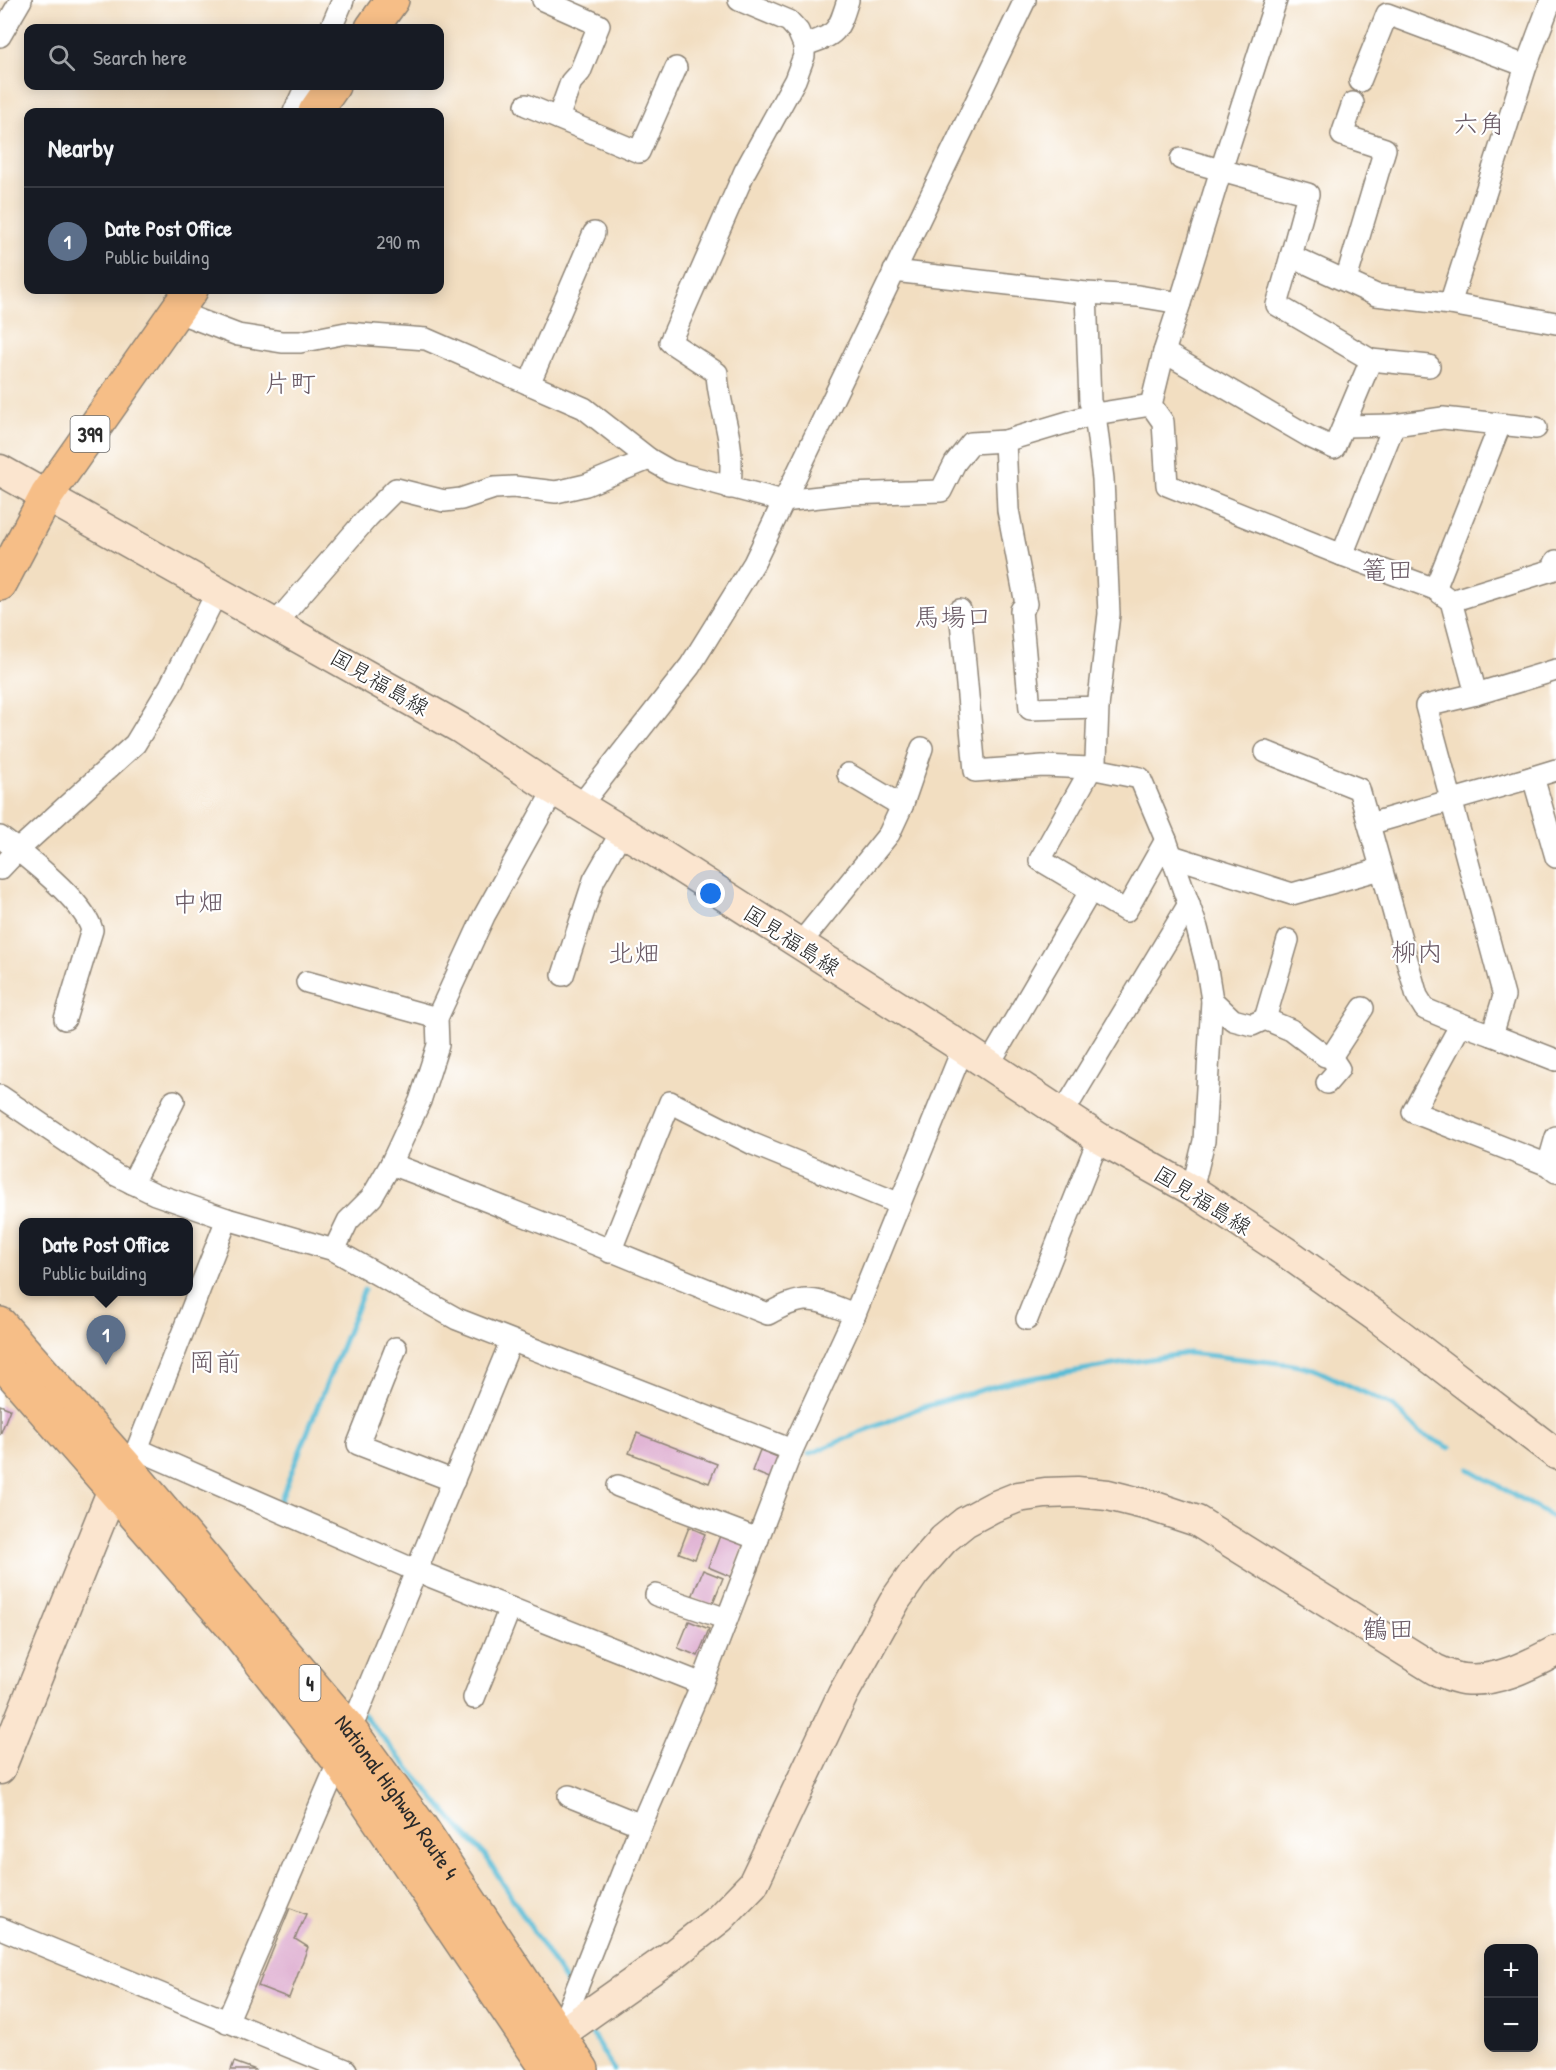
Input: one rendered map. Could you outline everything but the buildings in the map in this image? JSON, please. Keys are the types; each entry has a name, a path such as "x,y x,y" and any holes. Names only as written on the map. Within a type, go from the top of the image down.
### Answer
{"highway":[{"path":"375,24 392,0"},
{"path":"318,108 330,90"},
{"name":"399","path":"0,584 47,495 183,300"},
{"name":"National Highway Route 4","path":"0,1324 347,1726 420,1826 582,2070"},
{"name":"National Highway Route 4","path":"0,1360 126,1469 239,1634 339,1761 546,2069"}],"main road":[{"name":"国見福島線","path":"0,470 460,728 554,790 963,1048 1099,1138 1191,1190 1377,1317 1556,1454"},
{"path":"0,1769 126,1469"},
{"path":"559,2035 674,1954 720,1918 753,1884 843,1694 915,1572 944,1539 965,1522 1018,1497 1077,1492 1108,1495 1197,1521 1436,1670 1462,1679 1490,1678 1520,1669 1556,1651"}],"street":[{"path":"0,36 21,0"},
{"path":"333,24 343,0"},
{"path":"543,0 599,26 580,72 571,82 558,118"},
{"path":"730,488 732,466 730,445 718,393 717,373 670,342 745,171 795,80 804,56 804,45 798,31 789,21 738,0"},
{"path":"804,45 822,39 839,27 848,0"},
{"path":"580,806 690,666 754,563 1025,0"},
{"path":"1276,0 1164,352 1152,405 1163,422 1167,485 1443,595 1552,570 1556,561"},
{"path":"1450,304 1526,66 1548,35 1551,0"},
{"path":"1346,280 1384,149 1342,135 1353,103 1347,99 1345,92 1347,85 1353,81 1360,81 1387,14 1526,66"},
{"path":"526,105 639,152 676,68"},
{"path":"296,108 304,90"},
{"path":"1181,159 1308,194 1278,304 1371,360 1429,366"},
{"path":"529,384 594,233"},
{"path":"1292,256 1376,295 1450,304 1556,323"},
{"path":"894,271 1086,293 1138,296 1180,303"},
{"path":"1086,293 1090,402 1095,414 1103,479 1109,614 1098,706 1096,760 1040,860 1126,911 1169,848"},
{"path":"183,300 238,334 282,342 300,342 346,333 426,339 584,408 649,459 670,471 783,501 847,494 941,492 956,463 971,443 1005,441 1095,414 1152,405"},
{"path":"1164,352 1310,437 1335,448 1371,360"},
{"path":"1344,426 1394,425 1443,418 1536,428"},
{"path":"1342,555 1394,425"},
{"path":"1476,694 1443,595 1500,425"},
{"path":"1005,441 1008,510 1026,603 1021,610 1030,709 1098,706"},
{"path":"276,623 368,517 396,489 444,501 461,499 494,488 514,487 556,492 586,485 649,459"},
{"path":"0,869 135,744 170,686 217,592"},
{"path":"960,610 975,771 1043,766 1090,768 1140,778 1169,848 1189,904 1206,963 1212,1000 1204,1141 1191,1190"},
{"path":"1492,1035 1504,996 1426,706 1556,670"},
{"path":"799,945 889,834 902,806 922,748"},
{"path":"1266,752 1359,789 1417,996 1425,1009 1556,1060"},
{"path":"1369,824 1556,770"},
{"path":"848,774 902,806"},
{"path":"1533,777 1556,857"},
{"path":"334,1250 348,1221 372,1197 391,1164 420,1101 438,1045 437,1018 484,916 554,790"},
{"path":"563,975 594,880 622,831"},
{"path":"0,837 68,895 90,921 92,930 65,1019"},
{"path":"1169,848 1292,894 1381,869"},
{"path":"988,1066 1091,890"},
{"path":"1063,1113 1189,904"},
{"path":"1265,1019 1288,940"},
{"path":"307,982 437,1018"},
{"path":"1212,1000 1233,1020 1252,1025 1265,1019 1292,1030 1325,1056 1331,1057 1339,1069 1327,1083"},
{"path":"1331,1057 1363,1008"},
{"path":"1461,1024 1413,1112 1552,1168 1556,1137"},
{"path":"546,2069 641,1825 702,1684 792,1450 855,1314 963,1048"},
{"path":"0,1096 116,1175 155,1194 227,1219 334,1250 456,1319 792,1450"},
{"path":"132,1183 174,1101"},
{"path":"610,1252 670,1102 753,1144 900,1204"},
{"path":"1027,1320 1099,1138"},
{"path":"391,1164 482,1197 610,1252 768,1314 788,1304 812,1299 855,1314"},
{"path":"227,1219 126,1469 420,1569 510,1608 702,1684"},
{"path":"347,1726 356,1717 420,1569 453,1481 511,1341"},
{"path":"396,1348 358,1444 453,1481"},
{"path":"618,1486 758,1539"},
{"path":"656,1595 727,1619"},
{"path":"474,1698 510,1608"},
{"path":"227,2022 339,1761"},
{"path":"569,1796 641,1825"},
{"path":"0,1928 346,2070"}],"waterway":[{"path":"278,1506 364,1290"},
{"path":"809,1454 917,1409 1012,1381 1188,1353 1314,1369 1393,1406 1420,1433 1450,1448"},
{"path":"1469,1469 1556,1519"},
{"path":"363,1714 485,1855 568,1986"},
{"path":"588,2027 614,2070"}],"place":[{"name":"Date Post Office","path":"106,1365"}],"district":[{"name":"六角","path":"1479,123"},
{"name":"片町","path":"290,382"},
{"name":"篭田","path":"1387,569"},
{"name":"馬場口","path":"953,616"},
{"name":"中畑","path":"198,901"},
{"name":"柳内","path":"1417,951"},
{"name":"北畑","path":"634,952"},
{"name":"岡前","path":"215,1361"},
{"name":"鶴田","path":"1388,1628"}]}
